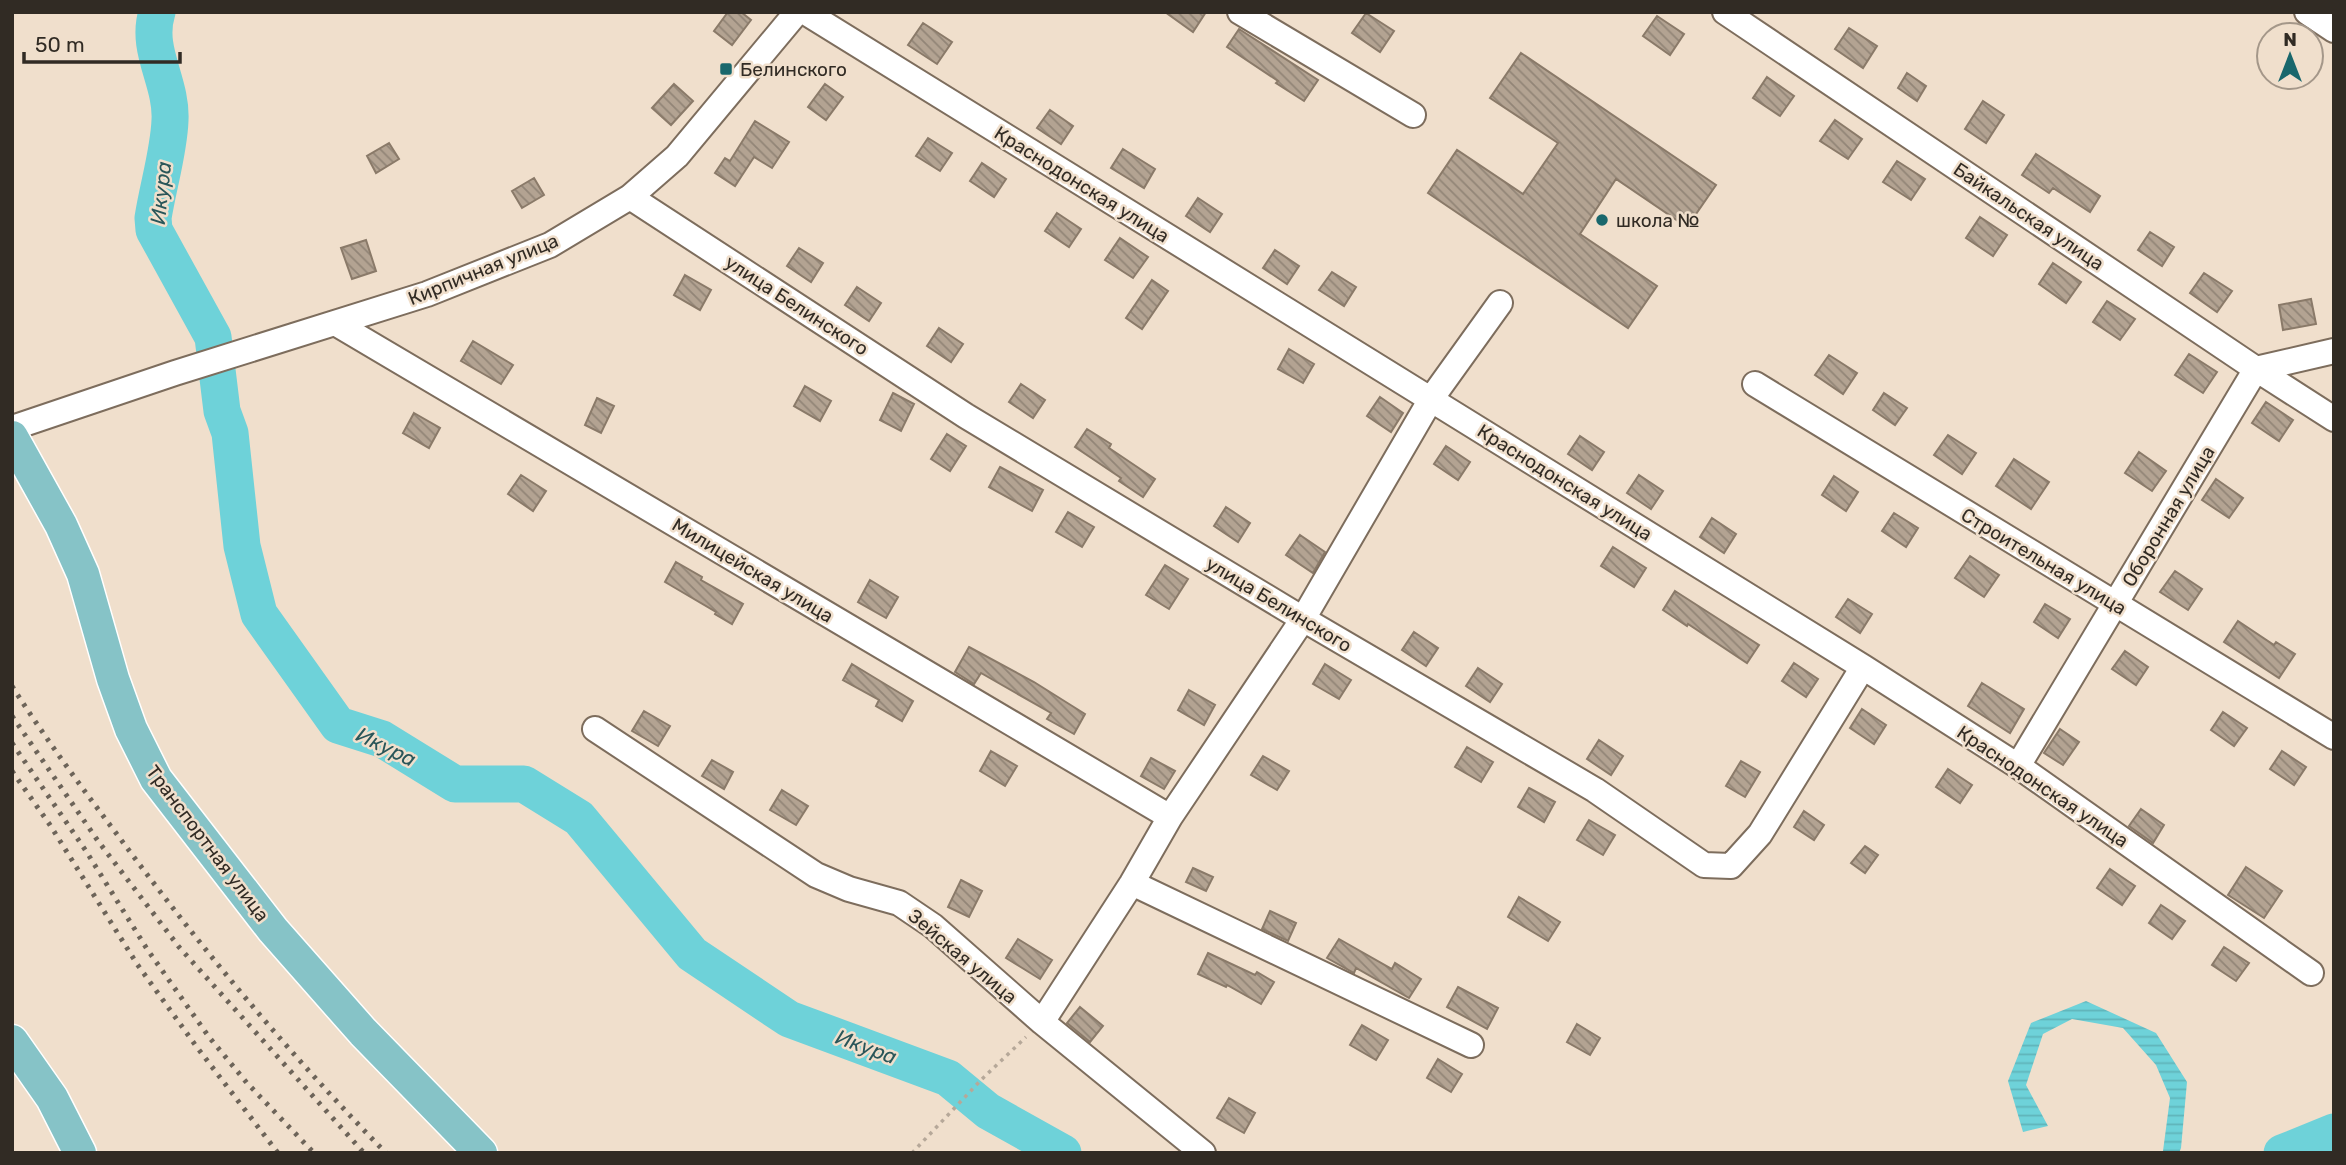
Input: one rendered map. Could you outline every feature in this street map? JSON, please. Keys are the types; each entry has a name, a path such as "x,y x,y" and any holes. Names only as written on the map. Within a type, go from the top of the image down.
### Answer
{"main road":[{"name":"Транспортная улица","path":"12,437 61,525 83,573 113,679 143,755 156,779 273,930 363,1032 481,1153"},
{"path":"12,1041 52,1098 80,1153"}],"street":[{"name":"Кирпичная улица","path":"12,428 175,373 427,294 550,245 630,197 677,156 797,12"},
{"name":"Краснодонская улица","path":"805,12 1863,667 2018,766 2311,973"},
{"path":"1240,12 1413,115"},
{"name":"Байкальская улица","path":"1725,12 2334,419"},
{"path":"2307,12 2334,30"},
{"name":"улица Белинского","path":"630,197 966,416 1303,619 1595,790 1704,866 1731,866 1760,834 1863,667"},
{"path":"1042,1022 1132,884 1170,817 1303,619 1431,399 1500,303"},
{"name":"Милицейская улица","path":"335,323 1170,817"},
{"path":"2256,369 2334,351"},
{"name":"Оборонная улица","path":"2018,766 2256,369"},
{"name":"Строительная улица","path":"1755,384 2334,737"},
{"name":"Зейская улица","path":"595,729 816,875 849,889 899,903 933,926 1042,1022 1203,1153"},
{"path":"1132,884 1471,1045"}],"path":[{"path":"912,1153 982,1079 1042,1022"}],"water":[{"path":"2086,1001 2156,1033 2187,1082 2179,1153 2163,1151 2170,1098 2156,1065 2123,1028 2072,1019 2043,1034 2026,1085 2048,1126 2023,1132 2008,1081 2031,1023"}],"building":[{"path":"728,12 741,12 751,20 732,45 714,31"},
{"path":"1165,12 1206,12 1193,32"},
{"path":"1366,13 1394,31 1380,52 1352,33"},
{"path":"1657,16 1684,34 1670,55 1643,36"},
{"path":"923,23 952,42 937,64 908,45"},
{"path":"1849,28 1877,46 1863,68 1835,49"},
{"path":"1239,29 1318,80 1304,101 1227,47"},
{"path":"1521,53 1716,185 1687,227 1616,179 1580,234 1657,286 1628,328 1428,193 1457,150 1523,194 1558,143 1490,98"},
{"path":"1907,73 1926,86 1917,101 1898,88"},
{"path":"1767,77 1794,96 1780,116 1753,98"},
{"path":"674,84 693,101 671,125 652,108"},
{"path":"825,84 843,97 826,120 808,107"},
{"path":"1983,101 2004,115 1986,143 1965,129"},
{"path":"1050,110 1073,126 1061,144 1037,128"},
{"path":"1835,120 1862,139 1848,159 1820,141"},
{"path":"755,121 789,142 772,168 754,157 735,186 715,173 725,158 730,161"},
{"path":"928,138 952,153 940,171 916,156"},
{"path":"389,143 399,159 376,173 367,156"},
{"path":"1123,149 1155,169 1144,188 1111,168"},
{"path":"2036,154 2100,196 2090,212 2053,188 2049,193 2022,175"},
{"path":"1897,161 1925,179 1911,200 1883,182"},
{"path":"982,163 1006,179 994,197 970,181"},
{"path":"534,178 544,195 522,208 512,191"},
{"path":"1198,198 1222,214 1210,232 1186,216"},
{"path":"1057,213 1081,229 1069,247 1045,231"},
{"path":"1980,217 2007,235 1993,256 1966,238"},
{"path":"2150,232 2174,247 2162,266 2138,250"},
{"path":"1120,238 1148,257 1133,278 1105,260"},
{"path":"366,240 376,271 352,279 341,248"},
{"path":"799,248 823,263 811,282 787,266"},
{"path":"1275,250 1299,266 1287,284 1263,268"},
{"path":"2053,263 2081,282 2066,303 2039,284"},
{"path":"1332,272 1356,287 1344,306 1319,290"},
{"path":"2204,273 2232,291 2217,312 2190,293"},
{"path":"685,275 711,290 700,310 674,295"},
{"path":"1152,280 1168,291 1142,329 1126,318"},
{"path":"857,287 881,303 869,321 845,305"},
{"path":"2311,299 2316,324 2283,330 2279,305"},
{"path":"2107,301 2135,319 2120,340 2093,322"},
{"path":"939,328 963,344 951,362 927,346"},
{"path":"473,341 513,365 501,384 461,361"},
{"path":"1289,349 1314,364 1303,383 1278,369"},
{"path":"2189,354 2217,372 2203,393 2175,375"},
{"path":"1829,355 1857,373 1843,394 1815,375"},
{"path":"1021,384 1045,400 1033,418 1009,402"},
{"path":"805,386 831,401 820,421 794,406"},
{"path":"893,393 914,404 901,431 880,420"},
{"path":"1884,393 1907,408 1895,425 1873,410"},
{"path":"1380,397 1403,413 1391,432 1367,416"},
{"path":"597,398 614,406 601,433 585,425"},
{"path":"2266,402 2293,420 2279,441 2252,423"},
{"path":"414,413 440,428 429,448 403,433"},
{"path":"1087,429 1111,444 1109,448 1155,479 1143,497 1119,481 1121,478 1075,447"},
{"path":"947,434 966,446 950,471 931,459"},
{"path":"1948,435 1976,453 1962,474 1934,455"},
{"path":"1580,436 1604,452 1592,470 1568,454"},
{"path":"1446,446 1470,462 1458,480 1434,464"},
{"path":"2139,452 2166,471 2152,491 2125,473"},
{"path":"2014,459 2049,482 2031,509 1996,486"},
{"path":"1000,467 1043,490 1032,511 989,487"},
{"path":"521,475 546,491 533,511 508,494"},
{"path":"1639,475 1663,491 1651,509 1627,493"},
{"path":"1834,476 1858,492 1846,511 1822,495"},
{"path":"2216,479 2243,498 2229,518 2202,500"},
{"path":"1226,507 1250,523 1238,542 1214,526"},
{"path":"1068,512 1094,527 1082,547 1056,532"},
{"path":"1894,513 1918,528 1906,547 1882,531"},
{"path":"1712,518 1736,534 1724,553 1700,537"},
{"path":"1300,535 1325,552 1313,573 1286,555"},
{"path":"1613,547 1646,568 1634,587 1601,566"},
{"path":"1970,556 1999,575 1984,597 1955,578"},
{"path":"676,562 743,604 732,624 665,582"},
{"path":"1165,565 1188,579 1169,609 1146,595"},
{"path":"2175,571 2202,589 2188,610 2160,592"},
{"path":"870,580 898,597 886,618 858,602"},
{"path":"1675,591 1759,645 1747,663 1663,610"},
{"path":"1848,599 1872,614 1860,633 1836,617"},
{"path":"2045,604 2070,619 2058,638 2034,622"},
{"path":"2238,621 2274,645 2276,642 2295,654 2279,678 2224,642"},
{"path":"1414,632 1438,648 1426,666 1402,650"},
{"path":"969,647 1034,682 1085,714 1074,734 1047,719 1051,713 981,673 974,684 955,672"},
{"path":"2125,651 2148,667 2136,685 2112,669"},
{"path":"1794,663 1818,679 1806,697 1782,681"},
{"path":"852,664 913,701 902,721 876,706 879,700 843,680"},
{"path":"1325,664 1351,680 1339,699 1313,684"},
{"path":"1478,668 1502,684 1490,702 1466,686"},
{"path":"1982,683 2024,709 2010,733 1968,706"},
{"path":"1189,690 1215,705 1204,725 1178,710"},
{"path":"1862,709 1886,725 1874,744 1850,728"},
{"path":"644,711 670,726 658,746 632,731"},
{"path":"2223,712 2247,728 2234,746 2211,730"},
{"path":"2060,729 2079,742 2063,765 2044,753"},
{"path":"1599,740 1623,756 1611,775 1587,759"},
{"path":"1467,747 1493,762 1481,782 1455,767"},
{"path":"991,751 1017,766 1005,786 980,771"},
{"path":"2282,751 2306,767 2294,785 2270,769"},
{"path":"1263,756 1289,771 1277,790 1251,775"},
{"path":"1151,758 1175,771 1164,789 1141,776"},
{"path":"712,760 733,772 724,789 702,776"},
{"path":"1741,761 1760,772 1745,797 1726,786"},
{"path":"1948,769 1972,785 1960,803 1936,787"},
{"path":"1529,788 1555,802 1544,822 1518,807"},
{"path":"782,790 808,806 796,825 770,810"},
{"path":"2141,809 2164,825 2153,843 2129,826"},
{"path":"1804,811 1824,825 1814,840 1794,827"},
{"path":"1589,820 1615,835 1603,855 1577,840"},
{"path":"1865,846 1878,855 1865,873 1851,863"},
{"path":"2246,867 2282,891 2264,918 2228,895"},
{"path":"1193,868 1213,877 1206,891 1186,882"},
{"path":"2110,869 2135,886 2122,905 2097,888"},
{"path":"961,880 982,891 969,917 948,907"},
{"path":"1519,897 1560,922 1548,941 1508,917"},
{"path":"2161,905 2185,921 2172,939 2149,923"},
{"path":"1270,911 1296,923 1288,941 1262,929"},
{"path":"1018,939 1052,960 1040,979 1006,958"},
{"path":"1339,939 1392,969 1395,963 1421,979 1409,998 1356,968 1354,973 1327,958"},
{"path":"2224,947 2249,963 2236,981 2212,965"},
{"path":"1208,953 1255,975 1257,972 1274,982 1261,1004 1227,985 1226,987 1198,974"},
{"path":"1458,987 1498,1008 1487,1029 1447,1007"},
{"path":"1080,1007 1103,1026 1090,1042 1067,1023"},
{"path":"1577,1024 1600,1038 1590,1055 1567,1042"},
{"path":"1362,1025 1388,1040 1376,1060 1350,1045"},
{"path":"1438,1059 1462,1074 1451,1092 1427,1078"},
{"path":"1229,1098 1255,1113 1244,1133 1217,1118"}],"waterway":[{"name":"Икура","path":"157,12 154,40 170,106 170,120 166,156 153,218 154,230 213,337 222,411 230,433 242,546 259,614 338,725 382,739 455,784 524,784 579,818 692,954 789,1019 948,1078 988,1111 1063,1153"},
{"name":"Икура","path":"2282,1153 2334,1132"}],"railway":[{"path":"12,686 91,800 214,960 281,1039 386,1153"},
{"path":"12,716 98,841 179,947 364,1153"},
{"path":"12,743 86,851 147,949 209,1037 247,1083 314,1153"},
{"path":"12,771 50,825 137,964 278,1153"}],"place":[{"name":"Белинского","path":"726,69"},
{"name":"школа №","path":"1602,220"}]}
